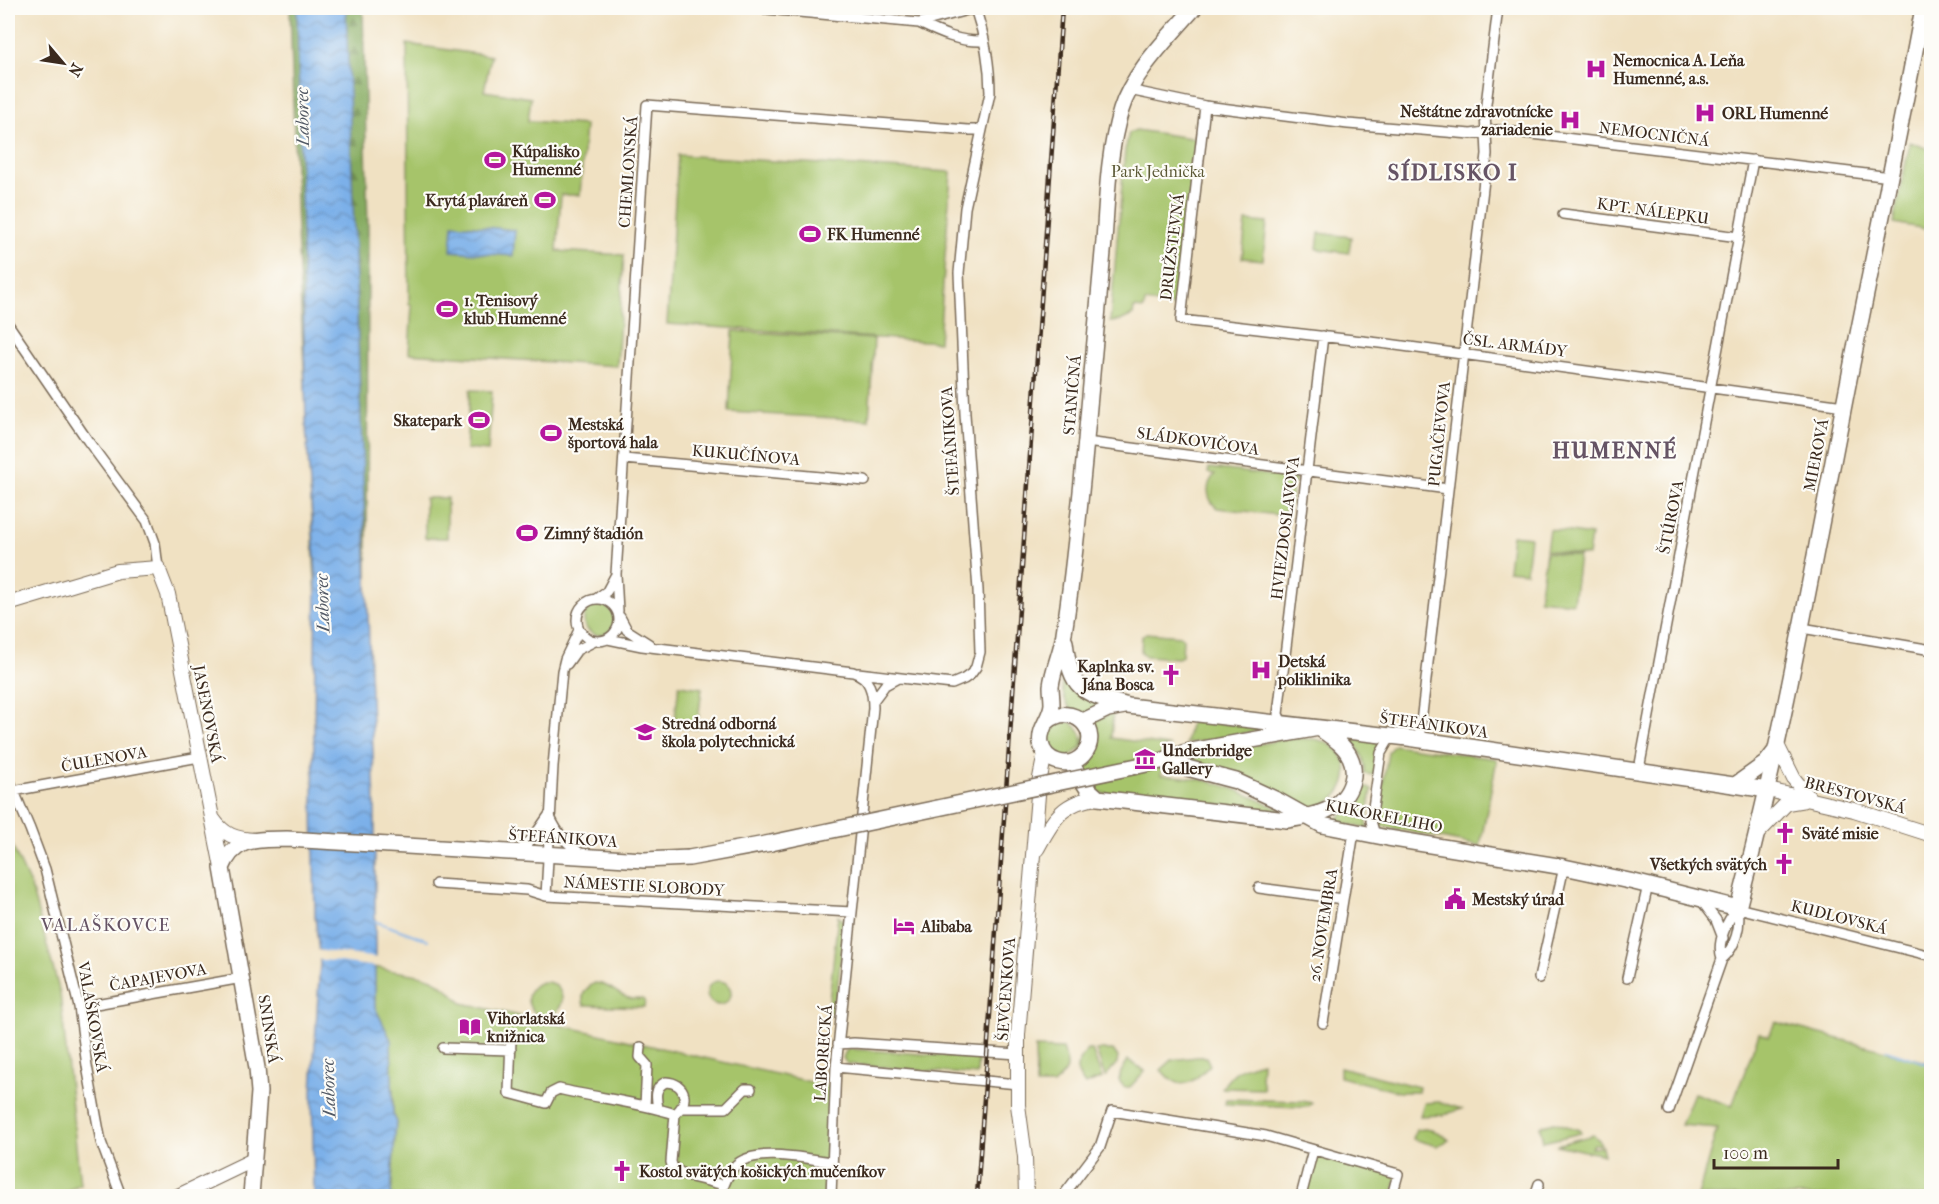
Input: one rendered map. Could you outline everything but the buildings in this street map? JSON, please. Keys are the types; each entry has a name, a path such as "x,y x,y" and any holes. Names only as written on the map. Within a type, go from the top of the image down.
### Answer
{"main road":[{"path":"1130,90 1160,46 1194,8"},
{"name":"MIEROVÁ","path":"1738,908 1778,747 1923,8"},
{"name":"STANIČNÁ","path":"1047,722 1052,706 1051,687 1064,636 1086,442 1107,202 1118,125 1130,90"},
{"path":"1064,636 1068,664 1079,686 1093,696 1128,706"},
{"path":"1056,667 1059,691 1066,714"},
{"path":"1083,721 1108,709 1128,706"},
{"name":"ŠTEFÁNIKOVA","path":"1128,706 1419,740 1768,790"},
{"path":"1066,714 1083,721 1088,731 1089,745 1081,757 1067,763 1052,760 1045,753 1041,742 1041,735 1047,722 1056,716 1066,714"},
{"path":"1161,761 1236,781 1309,817 1330,810 1339,802 1353,776 1350,758 1337,741 1319,728"},
{"name":"ŠTEFÁNIKOVA","path":"222,868 233,848 238,845 260,840 287,839 619,860 667,860 771,843 1161,761 1186,752 1319,728"},
{"path":"1736,785 1766,764 1778,747"},
{"path":"1067,763 1098,798"},
{"name":"KUKORELLIHO","path":"1098,798 1287,820 1309,817 1323,825 1354,832 1564,867 1738,908"},
{"name":"SNINSKÁ","path":"222,868 257,1068 259,1092 251,1197"}],"street":[{"path":"754,8 919,23 975,8"},
{"name":"ŠTEFÁNIKOVA","path":"608,639 952,684 971,674 976,667 980,652 978,590 965,414 959,273 965,208 990,93 990,80 975,8"},
{"name":"PUGAČEVOVA","path":"1419,740 1487,154 1485,112 1498,8"},
{"path":"919,23 966,42 983,41"},
{"name":"NEMOCNIČNÁ","path":"1130,90 1205,106 1381,127 1471,134 1498,130 1891,177"},
{"name":"CHEMLONSKÁ","path":"619,614 616,574 647,105 981,130"},
{"name":"DRUŽSTEVNÁ","path":"1181,320 1205,106"},
{"name":"ŠTÚROVA","path":"1645,772 1640,764 1753,160"},
{"name":"KPT. NÁLEPKU","path":"1563,214 1739,237"},
{"name":"ČSL. ARMÁDY","path":"1181,320 1711,386 1844,406"},
{"name":"JASENOVSKÁ","path":"8,324 88,441 147,520 155,543 158,568 168,594 222,868"},
{"name":"HVIEZDOSLAVOVA","path":"1282,723 1278,714 1323,336"},
{"name":"SLÁDKOVIČOVA","path":"1086,442 1448,489"},
{"name":"KUKUČÍNOVA","path":"624,459 865,481"},
{"path":"8,604 118,571 158,568"},
{"path":"595,641 579,630 577,617 580,610 590,601 607,591 616,574"},
{"path":"562,671 577,650 595,641 608,639 618,630 619,614 609,602 596,599"},
{"name":"ŠTEFÁNIKOVA","path":"619,614 627,630 654,646"},
{"path":"1802,627 1932,650"},
{"name":"ŠTEFÁNIKOVA","path":"546,896 549,815 562,671 565,658 579,630"},
{"path":"852,912 873,701 869,684 858,673"},
{"path":"873,701 885,685 898,678"},
{"path":"1375,836 1371,821 1381,753 1388,741 1396,737"},
{"path":"1758,832 1787,804 1810,799 1794,779 1778,747"},
{"name":"ŠEVČENKOVA","path":"1026,1197 1025,1157 1018,1105 1020,996 1035,853 1039,783 1045,753"},
{"name":"ČULENOVA","path":"13,791 200,758"},
{"path":"1039,783 1053,768 1067,763"},
{"name":"VALAŠKOVSKÁ","path":"8,777 45,869 79,1007 101,1142 121,1197"},
{"name":"BRESTOVSKÁ","path":"1768,790 1810,799 1932,835"},
{"path":"1035,853 1054,819 1067,807 1081,799 1098,798"},
{"path":"517,853 534,838 549,815"},
{"path":"549,815 556,832 562,839 587,858"},
{"path":"212,817 219,828 229,836 260,840"},
{"name":"26. NOVEMBRA","path":"1323,1023 1354,832"},
{"path":"1539,978 1564,867"},
{"name":"NÁMESTIE SLOBODY","path":"436,884 527,890 546,896 852,912"},
{"path":"1627,978 1648,885"},
{"path":"1259,888 1343,899"},
{"path":"1701,900 1716,920 1723,938"},
{"path":"1722,959 1719,950 1729,918 1738,908"},
{"path":"1669,1110 1722,959 1730,952 1740,922 1738,908"},
{"name":"KUDLOVSKÁ","path":"1738,908 1932,956"},
{"name":"LABORECKÁ","path":"831,1197 836,1067 852,912"},
{"name":"ČAPAJEVOVA","path":"79,1007 242,978"},
{"path":"511,1039 509,1093 546,1103 551,1093 559,1089 594,1098 679,1111 726,1108 745,1089 751,1089"},
{"path":"838,1044 854,1043 1018,1054"},
{"path":"641,1047 640,1057 647,1065 645,1106"},
{"path":"443,1048 511,1050"},
{"path":"836,1067 1018,1084"},
{"path":"658,1108 656,1094 662,1084 674,1082 681,1087 685,1096 679,1111 671,1162 673,1168 687,1176 724,1185"},
{"path":"1063,1197 1100,1147 1112,1111 1266,1136 1398,1174 1392,1197"},
{"path":"1301,1197 1313,1150"},
{"path":"720,1197 733,1167 745,1158 759,1155 832,1162"},
{"path":"178,1197 253,1160"},
{"path":"1535,1197 1539,1184"}],"green space":[{"path":"290,8 363,8 368,230 367,594 316,600 297,231"},
{"name":"Kúpalisko Humenné","path":"407,44 491,56 484,91 531,98 528,121 585,125 580,195 561,195 557,251 624,255 617,366 409,353 412,305 409,304"},
{"name":"Park Jednička","path":"1136,130 1197,139 1178,307 1145,302 1144,309 1134,308 1133,315 1120,321 1110,322 1125,150 1129,133"},
{"path":"1910,142 1931,150 1931,230 1894,223"},
{"name":"FK Humenné","path":"678,155 951,172 939,342 667,324"},
{"path":"1246,221 1267,223 1263,260 1242,258"},
{"path":"1319,233 1351,237 1349,253 1317,249"},
{"path":"733,331 874,339 869,420 729,412"},
{"name":"Skatepark","path":"470,390 492,391 488,451 466,449"},
{"path":"1209,468 1296,478 1295,484 1288,483 1292,491 1288,509 1278,515 1217,508 1208,492 1208,487 1215,474 1208,473"},
{"path":"425,498 447,498 447,538 425,538"},
{"path":"1549,529 1591,535 1588,556 1546,550"},
{"path":"1512,535 1530,537 1526,572 1508,570"},
{"path":"1546,552 1579,556 1573,603 1539,599"},
{"path":"599,605 610,609 614,620 610,631 599,635 588,631 584,620 588,609"},
{"path":"1146,633 1181,636 1183,639 1182,656 1178,658 1145,656 1141,652 1142,636"},
{"path":"1063,669 1097,704 1098,706 1088,715 1074,711 1064,698"},
{"path":"679,685 702,688 697,729 674,726"},
{"path":"1113,713 1111,738 1169,746 1162,749 1161,775 1179,776 1225,786 1285,812 1099,793 1078,764 1088,724"},
{"path":"1191,720 1271,728 1186,744"},
{"path":"1070,721 1080,731 1081,745 1074,754 1067,758 1051,753 1045,736 1052,725"},
{"path":"1350,738 1384,741 1379,749 1375,775 1365,774 1363,758"},
{"path":"1285,739 1322,741 1336,748 1344,759 1347,771 1345,782 1339,793 1329,802 1317,806 1302,806 1175,761"},
{"path":"1394,745 1497,759 1480,846 1377,825 1388,752"},
{"path":"1363,787 1372,789 1368,829 1337,822 1338,818 1354,803"},
{"path":"8,837 31,887 60,993 80,1184 58,1196 8,1196"},
{"path":"838,916 845,923 834,1016 828,1010"},
{"path":"375,967 432,979 462,1003 829,1086 825,1196 391,1196 396,1120 393,1114 393,1090 375,1007"},
{"path":"719,981 728,984 731,993 728,1002 719,1005 710,1002 707,993 710,984"},
{"path":"545,982 557,987 562,999 557,1011 545,1016 533,1011 528,999 533,987"},
{"path":"595,983 607,986 628,998 643,999 644,1007 584,1005 585,992"},
{"path":"1775,1022 1931,1063 1931,1196 1698,1196 1717,1128 1681,1125 1694,1093 1732,1106 1759,1033 1769,1036"},
{"path":"1035,1048 1063,1049 1067,1069 1053,1085 1036,1085"},
{"path":"850,1049 978,1058 977,1075 847,1064 843,1058 846,1051"},
{"path":"1087,1050 1092,1050 1102,1078 1085,1085 1078,1074 1077,1067"},
{"path":"1096,1050 1113,1050 1118,1057 1117,1063 1105,1077"},
{"path":"1206,1057 1210,1065 1198,1077 1187,1083 1175,1082 1161,1070 1172,1060"},
{"path":"1128,1060 1145,1071 1130,1087 1124,1087 1119,1080"},
{"path":"1262,1062 1261,1079 1264,1089 1222,1088 1239,1070"},
{"path":"1340,1067 1419,1087 1418,1092 1399,1092 1340,1077"},
{"path":"1226,1099 1312,1103 1301,1107 1225,1104"},
{"path":"1439,1102 1462,1109 1443,1115 1420,1116 1424,1103"},
{"path":"1554,1122 1579,1130 1581,1133 1543,1142 1540,1126"},
{"path":"1425,1129 1438,1132 1449,1140 1437,1146 1413,1139 1416,1130"},
{"path":"1593,1135 1601,1145 1594,1144 1591,1148 1602,1147 1604,1155 1556,1145"},
{"path":"1313,1150 1398,1174 1392,1196 1301,1196"}],"water":[{"name":"Laborec","path":"297,8 346,8 375,806 375,1007 391,1040 393,1114 396,1120 391,1196 314,1196 312,1091 320,963 315,916 313,804 316,575 306,426"},
{"path":"453,224 515,230 513,256 451,251"}],"pier":[{"path":"316,950 378,958 378,967 316,959"}],"waterway":[{"path":"374,921 428,940"},
{"path":"1886,1050 1932,1065"}],"railway":[{"path":"977,1196 1062,8"}],"place":[{"name":"Nemocnica A. Leňa Humenné, a.s.","path":"1596,69"},
{"name":"ORL Humenné","path":"1705,113"},
{"name":"Neštátne zdravotnícke zariadenie","path":"1570,120"},
{"name":"Kúpalisko Humenné","path":"495,160"},
{"name":"Krytá plaváreň","path":"545,200"},
{"name":"FK Humenné","path":"810,234"},
{"name":"1. Tenisový klub Humenné","path":"447,309"},
{"name":"Skatepark","path":"479,420"},
{"name":"Mestská športová hala","path":"551,433"},
{"name":"Zimný štadión","path":"527,533"},
{"name":"Detská poliklinika","path":"1261,670"},
{"name":"Kaplnka sv. Jána Bosca","path":"1171,675"},
{"name":"Stredná odborná škola polytechnická","path":"645,732"},
{"name":"Underbridge Gallery","path":"1145,759"},
{"name":"Sväté misie","path":"1785,833"},
{"name":"Všetkých svätých","path":"1784,864"},
{"name":"Mestský úrad","path":"1455,899"},
{"name":"Alibaba","path":"904,926"},
{"name":"Vihorlatská knižnica","path":"470,1027"},
{"name":"Kostol svätých košických mučeníkov","path":"622,1171"}],"district":[{"name":"SÍDLISKO I","path":"1453,173"},
{"name":"HUMENNÉ","path":"1615,451"},
{"name":"VALAŠKOVCE","path":"106,925"}]}
